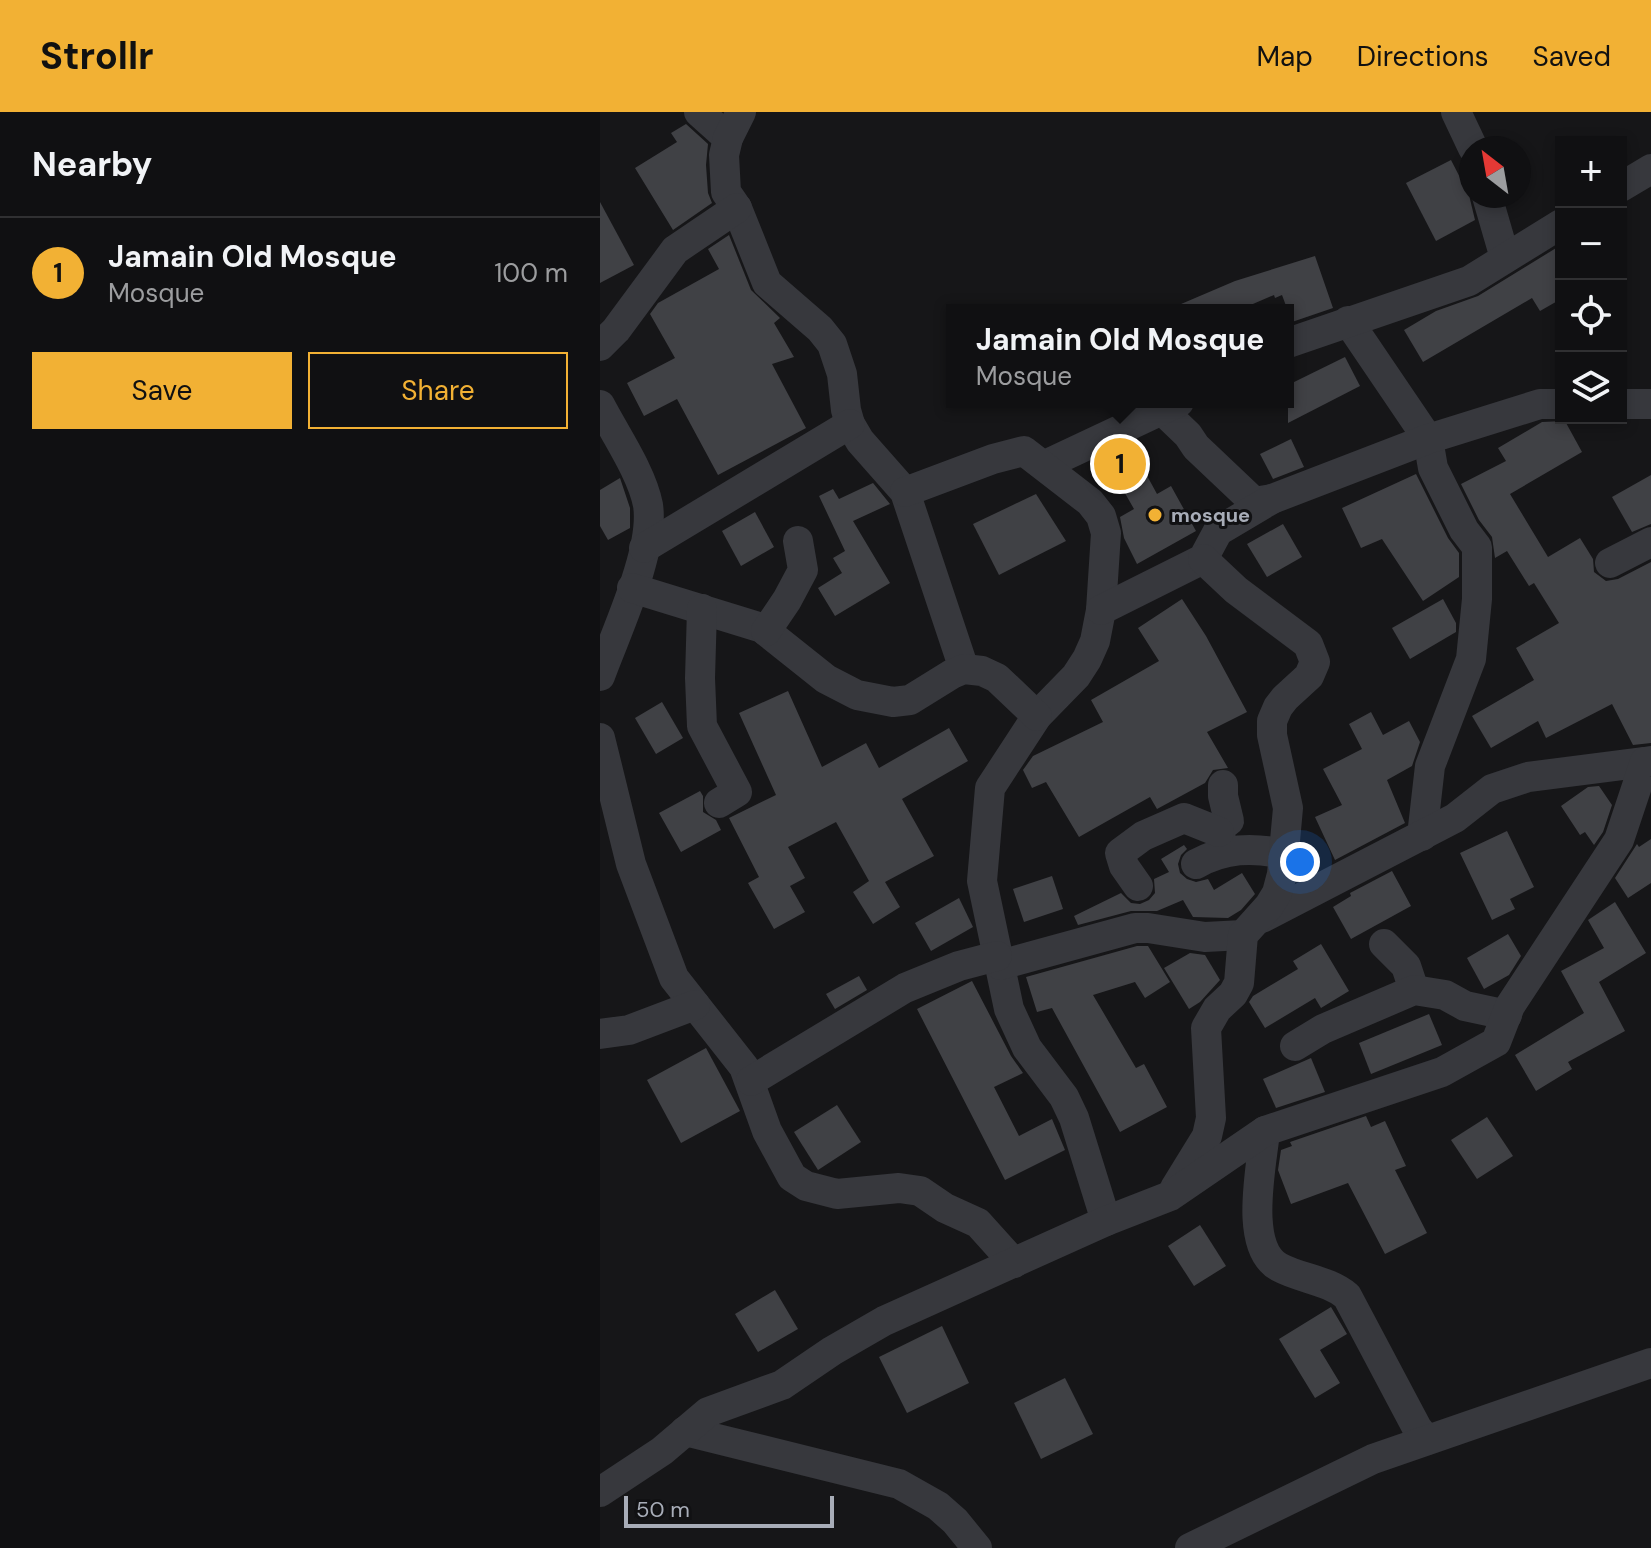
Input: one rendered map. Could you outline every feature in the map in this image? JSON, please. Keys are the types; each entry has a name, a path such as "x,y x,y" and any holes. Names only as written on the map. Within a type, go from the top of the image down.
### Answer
{"street":[{"path":"699,112 734,125 724,164 726,192 737,208 767,283 820,329 832,344 842,374 850,424 860,441 905,492 964,669"},
{"path":"1456,112 1467,136"},
{"path":"1627,183 1651,169"},
{"path":"600,346 616,330 675,250 737,208"},
{"path":"1490,208 1505,258"},
{"path":"1294,341 1469,281 1555,228"},
{"path":"1348,321 1428,439 1433,468 1464,530 1477,547 1477,599 1471,659 1430,766 1422,836"},
{"path":"1101,610 1203,559 1218,531 1272,499 1428,439 1540,404 1555,404"},
{"path":"1627,404 1651,404"},
{"path":"600,405 641,483 649,519 632,588 600,676"},
{"path":"1045,465 1169,408"},
{"path":"1172,408 1196,447 1254,502 1272,499"},
{"path":"644,548 850,424"},
{"path":"905,492 993,459 1024,451 1090,502 1101,516 1106,533 1101,610 1095,641 1076,676 1037,716 990,788 982,881 1009,1009 1017,1031 1064,1097 1074,1118 1106,1221"},
{"path":"766,631 803,570 798,541"},
{"path":"1610,563 1651,542"},
{"path":"1170,1196 1207,1136 1211,1118 1206,1028 1239,983 1248,928 1277,893 1282,874 1288,808 1272,735 1272,721 1285,698 1309,676 1315,662 1308,644 1236,590 1203,559"},
{"path":"632,588 766,631 826,679 857,695 875,700 910,700 964,669 982,671 997,678 1037,716"},
{"path":"702,609 702,726 737,792 719,803"},
{"path":"600,738 631,864 674,978 744,1067 751,1081 753,1097 781,1160 792,1177 806,1186 837,1194 899,1188 920,1191 945,1208 978,1223 1014,1263"},
{"path":"600,1492 662,1451 708,1412 782,1385 884,1321 1106,1221 1170,1196 1265,1131 1442,1072 1496,1042 1507,1015 1619,840 1648,761 1528,777 1492,789 1455,818 1248,928 1205,937 1135,928 998,961 959,966 905,988 751,1081"},
{"path":"1221,842 1219,826 1229,821 1223,785"},
{"path":"1138,886 1124,866 1120,853 1143,836 1184,818 1221,842 1284,854"},
{"path":"1196,864 1221,842"},
{"path":"1384,944 1406,966 1414,990"},
{"path":"1295,1046 1323,1029 1414,990 1445,995 1465,1006 1507,1015"},
{"path":"600,1034 629,1030 695,1005"},
{"path":"1265,1131 1257,1234 1267,1254 1275,1265 1319,1283 1335,1286 1347,1296 1417,1428 1427,1440"},
{"path":"1190,1548 1373,1459 1651,1363"},
{"path":"685,1431 899,1484 938,1506 977,1548"}],"building":[{"path":"686,124 708,144 706,165 712,203 673,230 635,168 677,142 671,133"},
{"path":"1451,160 1459,176 1459,208 1472,208 1475,220 1436,241 1406,183"},
{"path":"600,202 634,265 600,283"},
{"path":"729,235 751,290 780,318 774,323 794,357 772,364 806,428 718,475 677,399 644,416 627,383 675,358 650,314 658,303 719,269 708,249"},
{"path":"1555,249 1555,302 1540,311 1532,298 1423,362 1404,330 1436,311 1478,296"},
{"path":"1315,256 1333,308 1294,321 1294,304 1285,304 1282,295 1253,304 1181,304 1235,281"},
{"path":"1345,357 1360,386 1288,423 1288,408 1294,408 1294,382"},
{"path":"1542,422 1567,424 1582,452 1510,494 1548,557 1580,538 1593,559 1594,572 1606,581 1618,579 1651,562 1651,743 1633,745 1612,704 1546,738 1538,721 1491,748 1472,716 1534,680 1516,648 1559,623 1534,583 1529,586 1507,551 1495,558 1492,537 1479,520 1461,484 1506,461 1498,448"},
{"path":"1291,439 1304,467 1273,479 1260,454"},
{"name":"mosque","path":"1139,461 1157,494 1171,486 1196,531 1137,564 1124,538 1120,517 1134,509 1114,474"},
{"path":"1416,474 1448,538 1459,553 1459,577 1423,601 1382,539 1361,548 1342,508"},
{"path":"1651,475 1651,524 1632,532 1612,497"},
{"path":"620,478 630,508 630,528 608,540 600,526 600,490"},
{"path":"873,483 890,504 853,521 890,583 835,616 818,588 842,573 833,558 845,551 819,496 833,489 839,499"},
{"path":"1036,494 1066,541 999,575 973,524"},
{"path":"755,512 774,547 741,566 722,531"},
{"path":"1283,524 1302,557 1267,577 1247,544"},
{"path":"1182,599 1247,712 1207,732 1228,768 1213,770 1205,783 1157,809 1150,797 1079,837 1046,782 1032,788 1023,770 1033,756 1103,722 1091,700 1159,661 1138,628"},
{"path":"1443,599 1456,623 1456,632 1410,659 1392,628"},
{"path":"788,691 822,767 866,743 879,768 949,728 968,761 902,799 934,856 885,882 900,907 873,924 853,892 869,881 836,822 788,847 805,878 790,886 805,912 774,929 748,883 759,877 729,818 776,795 739,713"},
{"path":"662,702 683,738 656,754 635,718"},
{"path":"1371,712 1383,735 1409,721 1420,742 1412,766 1387,780 1405,823 1335,860 1315,817 1342,805 1323,769 1362,749 1349,724"},
{"path":"1599,786 1612,805 1603,832 1594,845 1585,832 1580,835 1561,806 1588,787"},
{"path":"700,791 703,812 716,820 721,830 681,852 659,813"},
{"path":"1507,831 1534,887 1510,899 1515,909 1492,920 1460,853"},
{"path":"1651,839 1651,883 1628,898 1615,878 1637,844 1639,847"},
{"path":"1184,845 1187,849 1178,864 1180,873 1187,879 1196,882 1208,879 1214,890 1242,873 1255,894 1241,910 1228,918 1193,917 1183,900 1157,911 1131,911 1078,925 1074,916 1121,893 1131,903 1140,904 1149,900 1155,893 1154,879 1169,872 1161,859"},
{"path":"1392,871 1411,906 1351,939 1333,907 1351,896 1350,893"},
{"path":"1052,876 1063,909 1024,922 1013,889"},
{"path":"959,898 973,927 931,951 915,923"},
{"path":"1615,902 1646,953 1599,982 1625,1031 1568,1062 1572,1069 1536,1091 1515,1055 1584,1013 1561,971 1604,948 1588,920"},
{"path":"1508,934 1521,956 1509,975 1484,989 1467,958"},
{"path":"1321,944 1349,991 1321,1008 1315,998 1265,1028 1249,1002 1253,996 1298,969 1293,961"},
{"path":"1137,946 1148,946 1170,982 1145,998 1135,982 1093,995 1136,1068 1144,1064 1167,1107 1120,1132 1052,1008 1037,1012 1026,977"},
{"path":"1190,953 1205,955 1220,980 1200,1002 1189,1009 1164,968"},
{"path":"859,976 867,990 835,1009 826,994"},
{"path":"972,981 1023,1073 994,1087 1019,1136 1052,1119 1065,1150 1005,1180 917,1009"},
{"path":"1429,1014 1442,1045 1371,1074 1359,1043"},
{"path":"706,1048 740,1111 681,1143 647,1080"},
{"path":"1311,1058 1325,1092 1276,1108 1263,1079"},
{"path":"837,1105 861,1142 818,1170 794,1132"},
{"path":"1366,1116 1371,1127 1385,1121 1406,1166 1395,1170 1427,1233 1385,1254 1348,1183 1291,1204 1278,1170 1281,1150 1292,1146 1290,1142"},
{"path":"1487,1117 1513,1156 1477,1179 1451,1140"},
{"path":"1200,1225 1226,1266 1194,1286 1168,1246"},
{"path":"775,1290 798,1329 758,1352 735,1314"},
{"path":"1331,1307 1347,1334 1320,1350 1340,1383 1315,1398 1279,1339"},
{"path":"942,1326 969,1383 907,1413 879,1357"},
{"path":"1065,1378 1093,1434 1041,1459 1014,1403"}],"place":[{"name":"Jamain Old Mosque","path":"1120,464"},
{"name":"mosque","path":"1155,515"}]}
